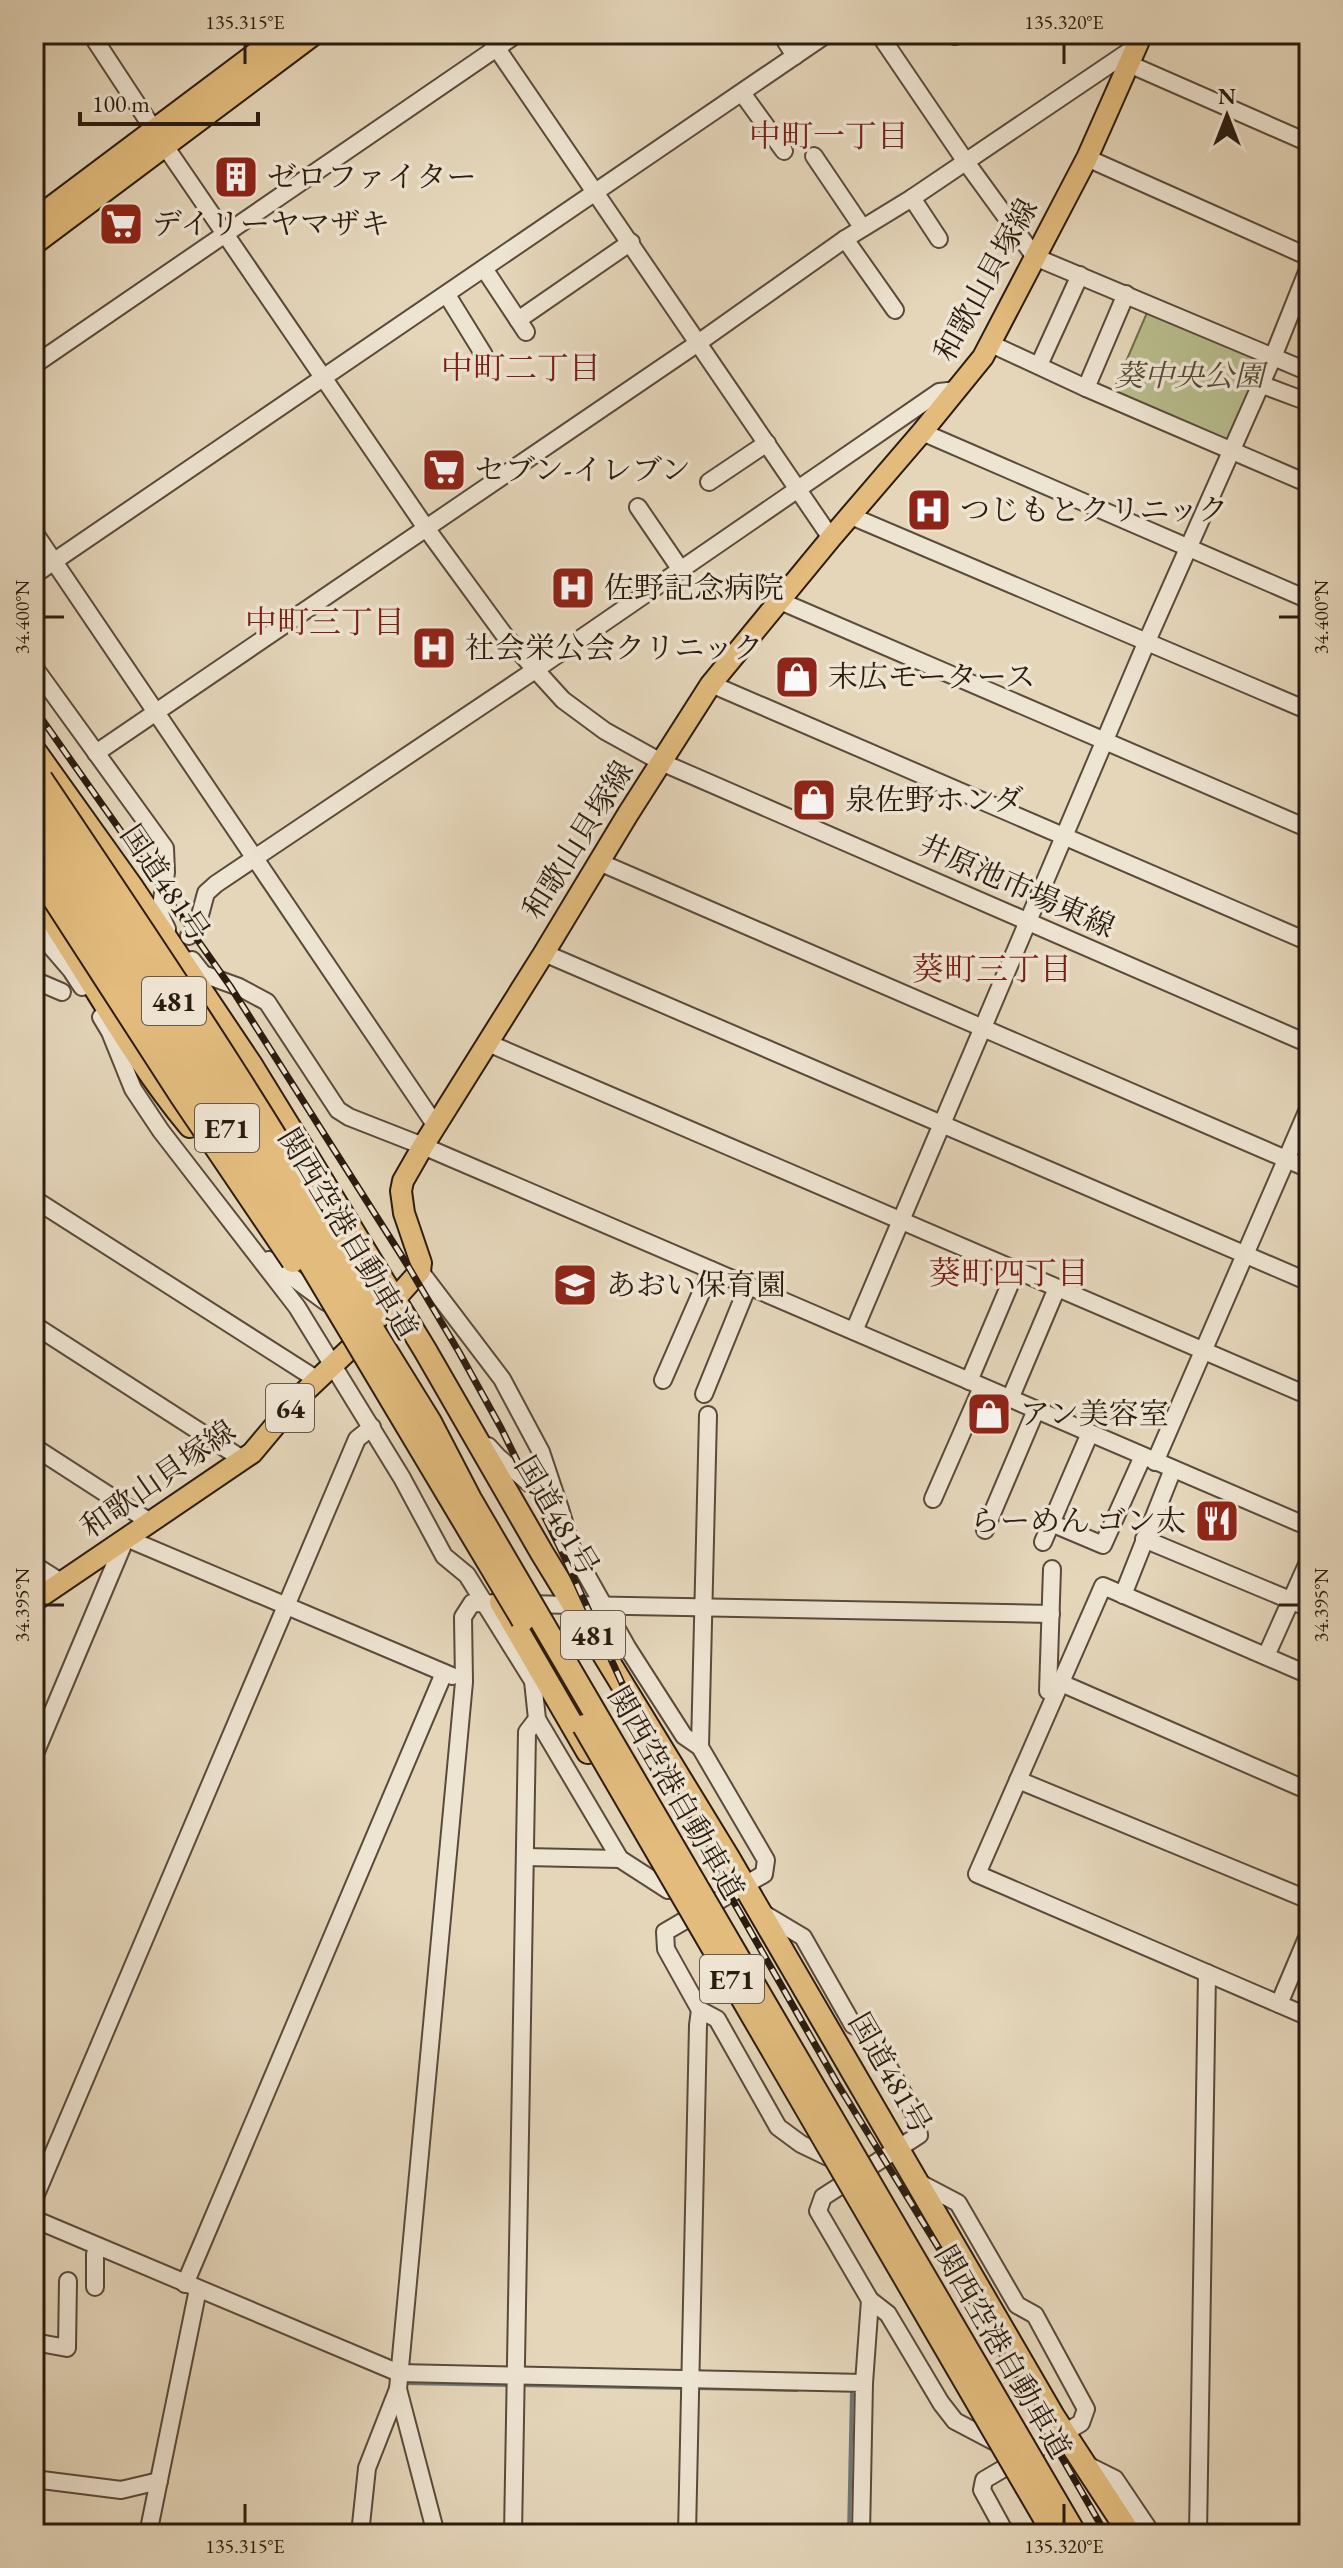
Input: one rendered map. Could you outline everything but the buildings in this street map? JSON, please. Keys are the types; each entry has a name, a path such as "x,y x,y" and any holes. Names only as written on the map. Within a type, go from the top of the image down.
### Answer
{"highway":[{"path":"34,243 283,34"},
{"path":"34,221 313,34"},
{"name":"国道481号","path":"34,750 91,827 227,1028 333,1200 542,1553 760,1911 1064,2433 1130,2534"},
{"path":"36,777 218,1044 327,1219 399,1349 430,1422"},
{"name":"481","path":"36,777 227,1077 259,1119 333,1200"},
{"name":"関西空港自動車道","path":"34,806 205,1059 430,1422 478,1513 1075,2534"},
{"name":"関西空港自動車道","path":"34,838 104,937 197,1081 349,1327 756,2019 1054,2534"},
{"name":"481","path":"34,846 206,1106 353,1346 493,1603 844,2184 1044,2534"},
{"path":"34,868 300,1272 348,1351 408,1426"},
{"name":"481","path":"34,892 179,1113 293,1249"}],"main road":[{"name":"和歌山貝塚線","path":"34,1601 252,1453 316,1379 353,1346 420,1271 421,1263 404,1213 401,1191 403,1181 423,1146 711,684 983,357 1087,158 1136,48"}],"street":[{"name":"井原池市場東線","path":"91,34 426,528 505,636 563,700 595,724 661,762 1309,1044"},
{"path":"34,365 226,233 492,41 517,34"},
{"path":"781,34 795,56"},
{"path":"34,575 827,34"},
{"path":"879,34 1035,257 1309,372"},
{"path":"492,41 831,538"},
{"path":"96,753 698,343 862,227 912,198 1136,48 1309,143"},
{"path":"742,93 784,151"},
{"path":"814,156 862,227"},
{"path":"1087,158 1309,257"},
{"path":"912,198 939,239"},
{"path":"845,239 895,310"},
{"path":"485,270 522,326 631,242"},
{"path":"854,1331 1309,267"},
{"path":"1039,365 1080,275"},
{"path":"1086,388 1126,294"},
{"path":"447,295 484,355"},
{"path":"989,343 1309,484"},
{"path":"1260,384 1300,399"},
{"path":"189,936 196,930 206,893 216,884 535,670 939,392 957,390"},
{"path":"922,432 1309,600"},
{"path":"709,482 767,443"},
{"path":"638,507 681,570"},
{"path":"851,516 1309,711"},
{"path":"34,532 436,1126"},
{"path":"780,601 1309,829"},
{"path":"34,667 165,848 166,872 160,914 164,926 203,974 239,987 267,1002 338,1110 1309,1527"},
{"path":"711,684 1309,942"},
{"path":"599,862 1309,1169"},
{"path":"34,927 71,970 110,1032 133,1089 161,1131 297,1307 372,1427 444,1556 493,1603 533,1681 537,1719 620,1859 668,1890"},
{"path":"544,953 1309,1282"},
{"path":"34,980 62,992"},
{"path":"488,1043 1309,1396"},
{"path":"1051,1523 1103,1545 1203,1351 1309,1107"},
{"path":"206,1187 271,1262 326,1302"},
{"path":"34,1199 316,1379"},
{"path":"663,1380 711,1270"},
{"path":"933,1499 1016,1270"},
{"path":"420,1271 502,1379 541,1452 573,1551 602,1605 684,1736 700,1747 766,1860 764,1874 665,1932 666,1949 700,2010 717,2019 778,2127 801,2144 828,2157"},
{"path":"704,1394 748,1286"},
{"path":"1010,1399 1057,1288"},
{"path":"34,1325 241,1461"},
{"path":"985,1530 1036,1410"},
{"path":"462,1414 498,1457 560,1509"},
{"path":"700,1747 708,1415"},
{"path":"34,2199 357,1439 372,1427"},
{"path":"1043,1542 1090,1433"},
{"path":"34,1447 150,1522"},
{"path":"1123,1595 1173,1469"},
{"path":"34,1756 126,1538 464,1682"},
{"path":"1144,1539 1309,1608"},
{"path":"1266,1656 1309,1560"},
{"path":"34,1565 61,1582"},
{"path":"1052,1569 1055,1682"},
{"path":"1309,1675 1103,1586 1055,1682 1048,1712 977,1874 1309,2017"},
{"path":"360,2534 367,2468 398,2381 464,1682 463,1617 472,1603 1051,1614"},
{"path":"148,2534 192,2286 444,1673"},
{"path":"1055,1682 1309,1791"},
{"path":"513,2534 527,1732 537,1719"},
{"path":"1018,1780 1309,1900"},
{"path":"525,1857 620,1859"},
{"path":"760,1911 803,1937 853,2025 870,2033 914,2113 919,2135 823,2197 818,2211 870,2300 888,2314 941,2403 955,2421 993,2441"},
{"path":"1279,2004 1309,1933"},
{"path":"1198,2534 1207,1973"},
{"path":"687,2534 700,2010"},
{"path":"918,2182 958,2203 1017,2305 1035,2315 1086,2409 1081,2423 984,2480 982,2490 1006,2534"},
{"path":"34,2219 192,2286 398,2381 515,2377 864,2383"},
{"path":"95,2287 95,2254 99,2247"},
{"path":"34,2342 67,2348 68,2281"},
{"path":"861,2534 864,2383 870,2300"},
{"path":"398,2381 436,2534"},
{"path":"387,2418 406,2419"},
{"path":"1084,2463 1115,2479 1152,2534"},
{"path":"34,2479 121,2490 159,2481"}],"green space":[{"name":"葵中央公園","path":"1149,308 1267,358 1230,445 1112,394"}],"waterway":[{"path":"405,2383 509,2385"},
{"path":"518,2385 685,2388"},
{"path":"694,2388 797,2390"},
{"path":"849,2534 850,2390"}],"railway":[{"path":"34,708 230,986 459,1352 501,1428 643,1729 716,1871 837,2083 967,2294 1106,2534"}],"place":[{"name":"ゼロファイター","path":"236,177"},
{"name":"デイリーヤマザキ","path":"121,224"},
{"name":"セブン-イレブン","path":"444,470"},
{"name":"つじもとクリニック","path":"929,510"},
{"name":"佐野記念病院","path":"573,588"},
{"name":"社会栄公会クリニック","path":"434,648"},
{"name":"末広モータース","path":"797,677"},
{"name":"泉佐野ホンダ","path":"814,800"},
{"name":"あおい保育園","path":"575,1285"},
{"name":"アン美容室","path":"989,1414"},
{"name":"らーめん ゴン太","path":"1217,1521"}],"district":[{"name":"中町一丁目","path":"829,136"},
{"name":"中町二丁目","path":"521,368"},
{"name":"中町三丁目","path":"325,622"},
{"name":"葵町三丁目","path":"992,969"},
{"name":"葵町四丁目","path":"1009,1273"}]}
